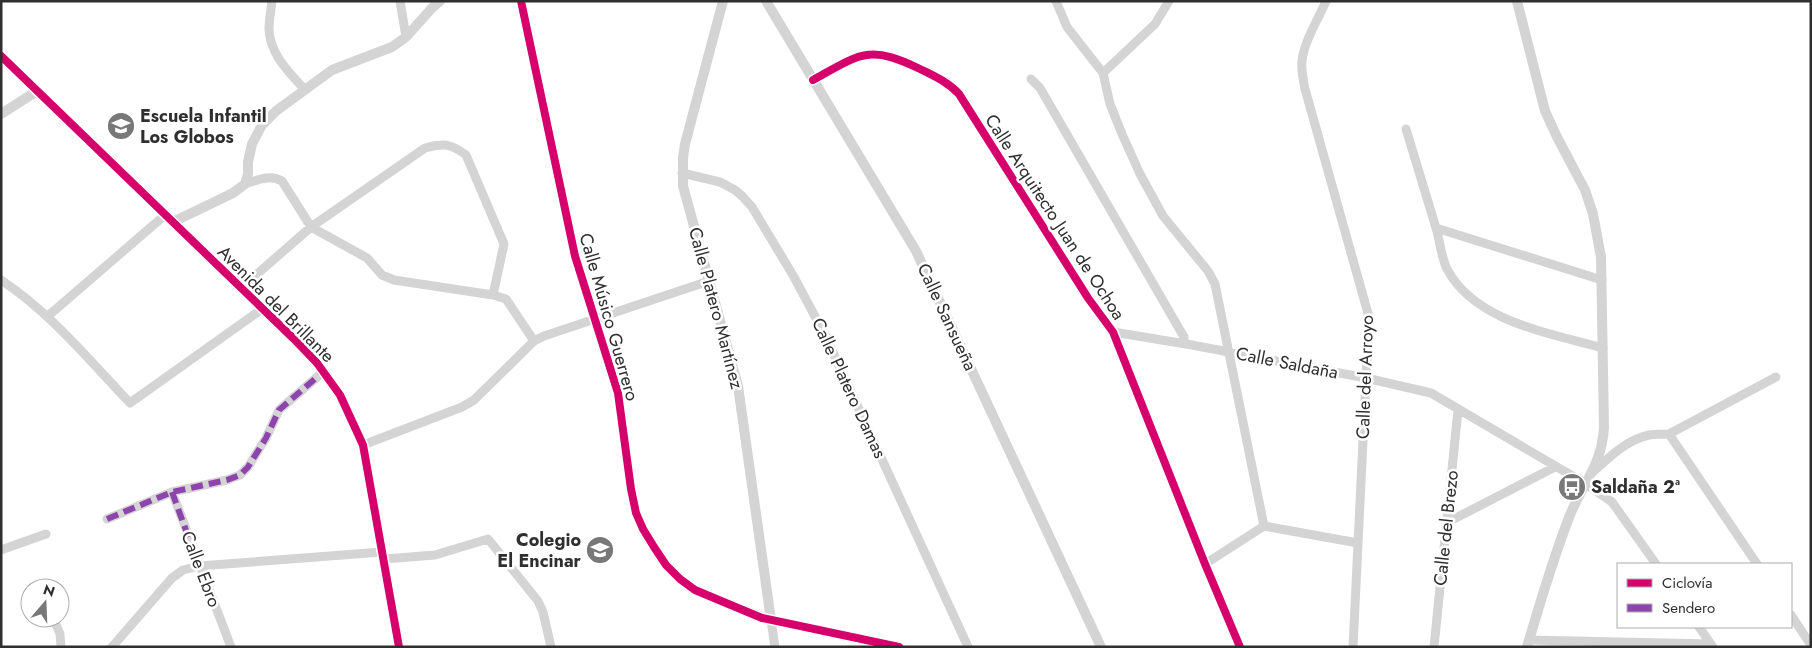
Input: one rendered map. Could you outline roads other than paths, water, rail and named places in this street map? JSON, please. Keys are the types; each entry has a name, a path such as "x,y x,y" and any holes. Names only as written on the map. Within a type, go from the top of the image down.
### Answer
{"street":[{"path":"272,1 269,29 274,51 305,90"},
{"path":"400,1 406,38"},
{"path":"245,184 252,144 262,125 276,111 332,70 392,47 406,38 440,1"},
{"name":"Calle Músico Guerrero","path":"521,1 575,256 618,393 631,489 636,513 643,529 666,565 680,579 696,590 771,620 899,647"},
{"name":"Calle Platero Martínez","path":"723,1 685,144 682,172 685,197 738,386 771,620"},
{"name":"Calle Sansueña","path":"766,1 916,251 1101,647"},
{"path":"1056,1 1067,27 1103,73 1110,104 1140,174 1164,216 1208,271 1215,284 1264,526"},
{"path":"1103,73 1146,34 1155,24 1169,1"},
{"name":"Calle del Arroyo","path":"1326,1 1306,46 1301,72 1368,309 1369,327 1353,647"},
{"path":"1517,1 1545,111 1585,190 1593,214 1601,258 1602,280 1604,439 1599,459 1570,514 1528,644 1712,645"},
{"name":"Calle Arquitecto Juan de Ochoa","path":"814,80 851,59 875,54 899,59 938,78 954,89 1088,298 1113,332 1240,647"},
{"name":"Avenida del Brillante","path":"1,56 241,288 324,371 340,394 363,445 399,647"},
{"path":"1031,79 1040,88 1184,337 1184,343"},
{"path":"1,114 37,91"},
{"path":"1406,129 1446,267 1465,292 1477,302 1506,319 1602,348"},
{"path":"241,288 311,226 425,148 436,145 448,145 457,148 466,156 504,244 493,295"},
{"name":"Calle Platero Damas","path":"682,172 720,182 742,196 752,207 794,277 827,340 968,647"},
{"path":"48,316 169,219 233,193 245,184 268,178 276,178 282,181 311,226 367,258 382,275 394,280 493,295 506,299 534,341"},
{"path":"1436,228 1602,280"},
{"path":"1,280 23,294 48,316 130,403 262,309"},
{"path":"363,445 462,407 474,400 534,341 544,336 709,281"},
{"name":"Calle Saldaña","path":"1113,332 1184,343 1366,378 1430,393 1586,484 1612,502 1655,563"},
{"path":"107,519 172,492 240,475 248,467 266,438 279,410 324,371"},
{"path":"1593,472 1628,443 1649,435 1669,434 1776,377"},
{"name":"Calle del Brezo","path":"1434,647 1458,410"},
{"path":"1669,434 1756,563"},
{"path":"1446,523 1555,467"},
{"name":"Calle Ebro","path":"172,492 231,647"},
{"path":"1205,564 1264,526 1358,543"},
{"path":"1,550 46,534"},
{"path":"112,647 172,578 183,570 199,566 383,555 435,555 488,539 538,601 551,647"},
{"path":"1792,616 1811,645"},
{"path":"771,620 775,647"},
{"path":"57,628 60,634 60,647"},
{"path":"1700,628 1712,645"}],"place":[{"name":"Escuela Infantil Los Globos","path":"121,126"},
{"name":"Saldaña 2ª","path":"1572,487"},
{"name":"Colegio El Encinar","path":"600,550"}]}
